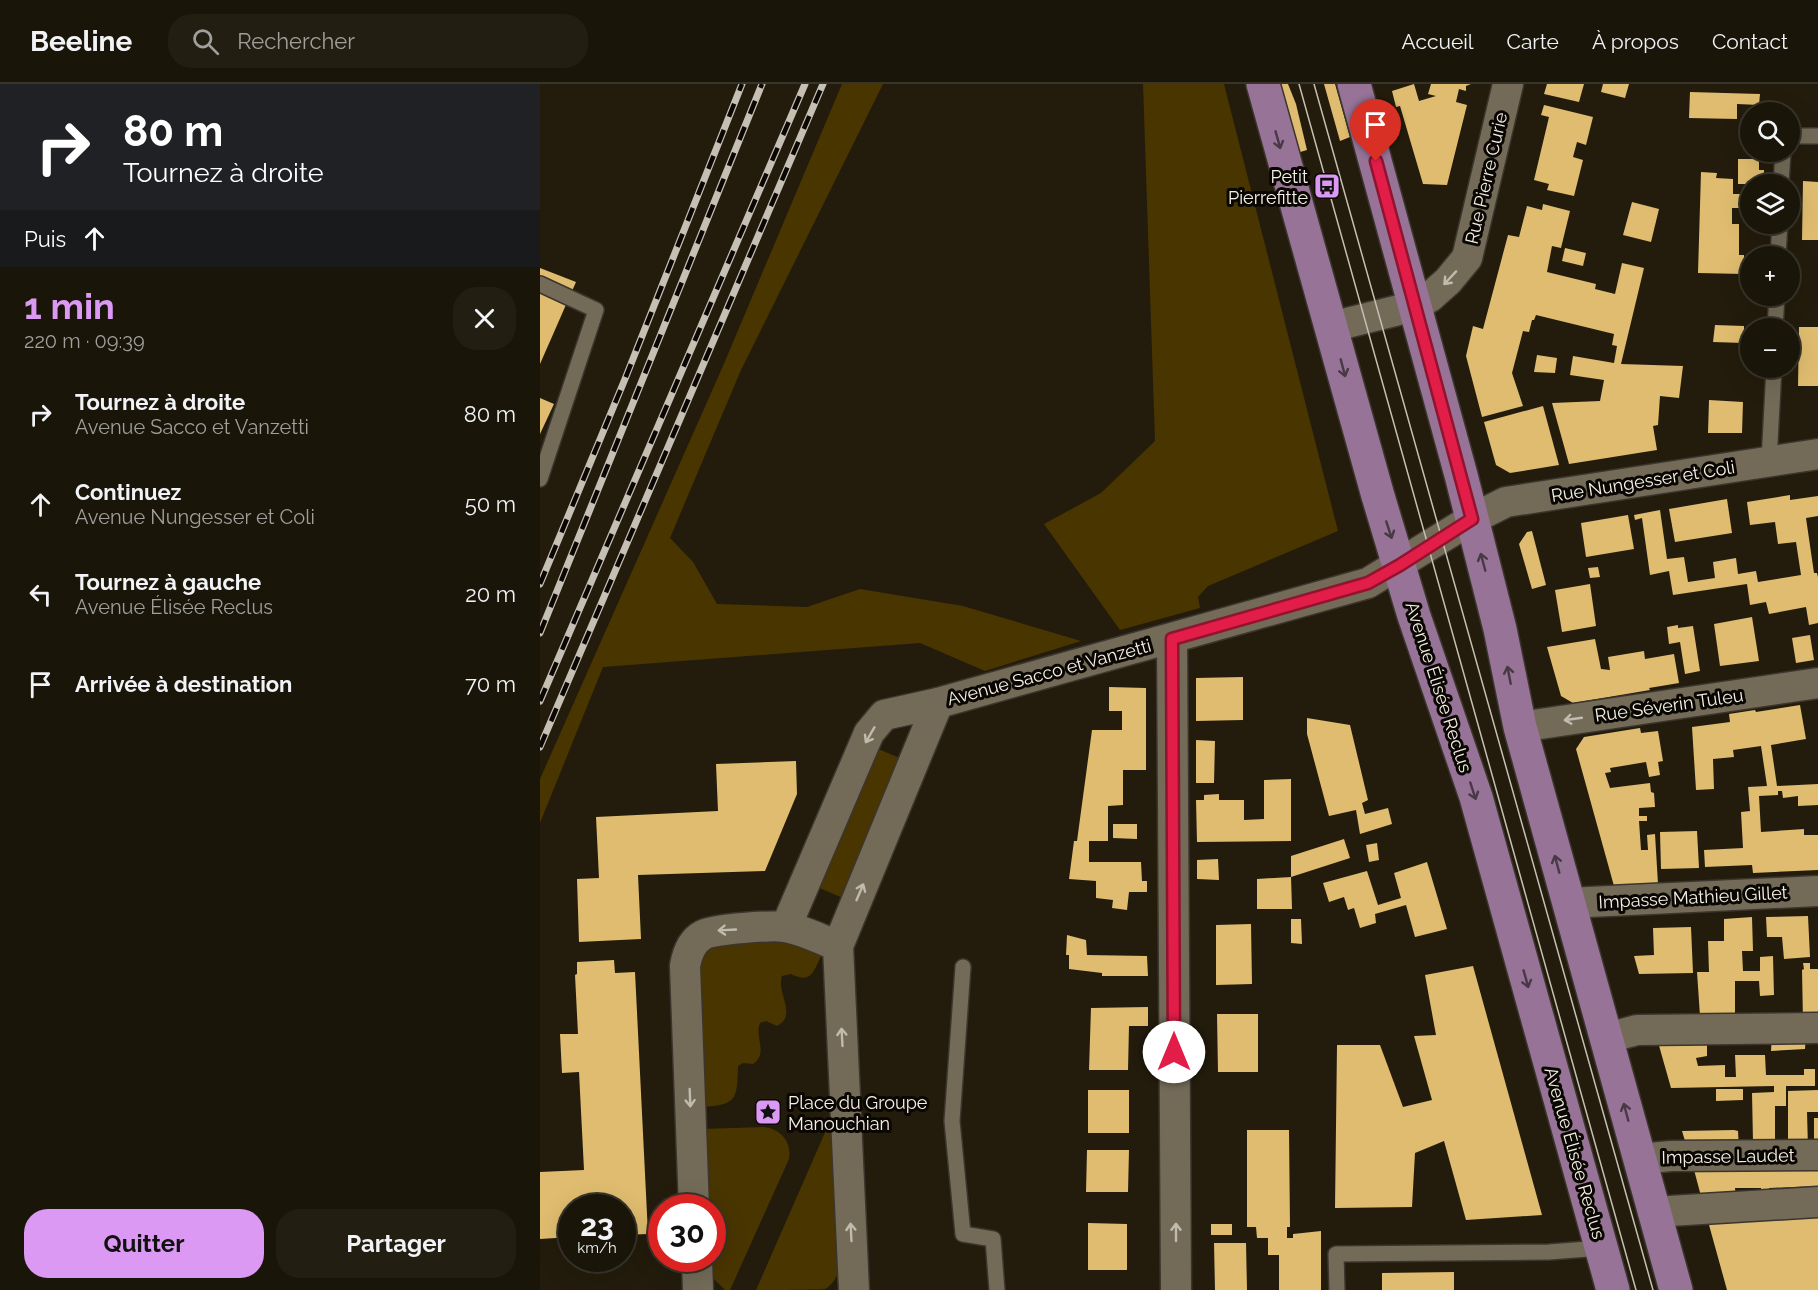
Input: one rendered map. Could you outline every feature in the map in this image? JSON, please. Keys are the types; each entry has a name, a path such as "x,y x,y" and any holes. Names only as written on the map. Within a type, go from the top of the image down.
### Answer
{"main road":[{"name":"Avenue Élisée Reclus","path":"1263,84 1378,496 1414,616 1476,797 1612,1290"},
{"path":"1354,84 1472,519 1500,629 1520,727 1676,1290"}],"street":[{"name":"Rue Pierre Curie","path":"1331,327 1415,306 1430,297 1448,281 1467,258 1508,84"},
{"name":"Rue Nungesser et Coli","path":"1400,565 1472,519 1506,502 1818,454"},
{"name":"Avenue Sacco et Vanzetti","path":"786,927 869,733 884,715 938,703 1368,583 1400,565"},
{"path":"1172,639 1176,1290"},
{"name":"Rue Séverin Tuleu","path":"1520,727 1818,683"},
{"name":"Avenue Sacco et Vanzetti","path":"838,946 938,703"},
{"name":"Impasse Mathieu Gillet","path":"1568,903 1818,891"},
{"path":"693,1194 685,966 687,954 703,934 715,931 786,927 838,946 854,1290"},
{"path":"1607,1038 1637,1030 1818,1028"},
{"name":"Impasse Laudet","path":"1639,1159 1671,1156 1818,1155"},
{"path":"1653,1212 1818,1202"},
{"path":"697,1272 698,1290"}],"lane":[{"path":"1800,136 1818,136"},
{"path":"540,284 596,310 540,479"},
{"path":"1769,461 1773,378"},
{"path":"963,967 952,1121 963,1234 993,1239 997,1290"},
{"path":"1337,1290 1336,1254 1550,1252 1601,1248"}],"shaded area":[{"path":"842,84 883,84 741,370 670,538 693,562 717,604 807,607 860,589 963,606 1081,641 985,671 920,643 603,667 540,823 540,779 723,366"},
{"path":"1143,84 1224,84 1338,531 1208,586 1198,597 1200,608 1120,630 1044,524 1101,493 1155,441"},
{"path":"876,748 902,759 843,898 817,887"},
{"path":"800,939 823,953 814,970 804,978 791,974 782,976 781,983 786,1010 783,1021 777,1026 766,1021 760,1023 760,1055 753,1064 743,1063 738,1066 737,1086 733,1098 722,1105 701,1107 695,977 703,954 716,943"},
{"path":"836,1127 840,1270 825,1289 756,1290 827,1128"},
{"path":"770,1128 784,1137 789,1147 789,1159 730,1290 725,1290 711,1276 710,1272 726,1272 726,1194 704,1194 702,1129"}],"building":[{"path":"1277,84 1288,84 1296,104 1307,150 1297,153"},
{"path":"1324,84 1335,84 1350,137 1340,141"},
{"path":"1414,84 1419,101 1436,96 1428,94 1431,84 1471,84 1466,86 1466,91 1459,89 1456,102 1467,105 1447,185 1423,184 1400,106 1396,107 1392,91"},
{"path":"1547,84 1584,84 1579,102 1544,94"},
{"path":"1603,84 1629,84 1625,98 1601,92"},
{"path":"1690,92 1760,94 1759,102 1737,104 1737,119 1689,118"},
{"path":"1544,105 1593,117 1586,145 1577,142 1573,157 1583,160 1574,196 1547,190 1549,184 1534,180 1549,117 1541,115"},
{"path":"1738,159 1740,162 1759,162 1759,170 1764,170 1764,174 1740,174 1740,184 1738,184"},
{"path":"1701,172 1717,173 1716,178 1733,179 1733,194 1740,194 1740,208 1732,208 1732,224 1739,224 1740,274 1698,273"},
{"path":"1803,181 1818,182 1818,240 1802,240"},
{"path":"1632,202 1659,209 1651,242 1623,235"},
{"path":"1543,204 1570,211 1561,248 1552,246 1547,272 1596,284 1595,289 1615,294 1622,263 1644,268 1621,364 1683,366 1679,398 1660,396 1658,425 1653,426 1657,450 1569,464 1552,403 1600,401 1604,380 1570,375 1573,356 1614,363 1617,346 1612,345 1614,334 1536,315 1529,332 1523,331 1512,373 1523,406 1482,417 1466,356 1473,326 1483,329 1508,235 1519,237 1527,206 1542,210"},
{"path":"1565,248 1586,253 1583,266 1562,261"},
{"path":"540,268 576,282 540,364"},
{"path":"1715,325 1740,326 1740,343 1713,342"},
{"path":"1800,327 1818,327 1818,386 1798,386"},
{"path":"1537,355 1557,358 1555,373 1534,372"},
{"path":"540,398 554,404 540,434"},
{"path":"1709,400 1743,402 1742,433 1708,433"},
{"path":"1543,406 1559,465 1510,473 1496,465 1484,422"},
{"path":"1790,495 1790,500 1818,496 1818,516 1806,518 1814,573 1817,573 1818,577 1818,623 1809,625 1806,607 1769,614 1766,602 1750,605 1747,584 1673,595 1669,571 1650,575 1642,518 1635,520 1634,515 1660,510 1667,559 1684,557 1688,582 1715,578 1713,562 1736,558 1738,574 1756,571 1758,582 1801,575 1796,542 1778,544 1775,522 1750,525 1747,502"},
{"path":"1727,499 1732,533 1675,542 1669,509"},
{"path":"1628,515 1634,549 1586,557 1581,523"},
{"path":"1532,531 1546,585 1532,589 1519,544 1527,532"},
{"path":"1598,567 1600,577 1590,578 1588,568"},
{"path":"1590,584 1596,626 1562,632 1555,590"},
{"path":"1752,617 1759,661 1720,666 1714,624"},
{"path":"1678,625 1678,628 1693,626 1700,671 1685,674 1680,642 1669,644 1667,627"},
{"path":"1810,635 1814,660 1796,663 1792,638"},
{"path":"1595,639 1601,669 1610,670 1608,657 1644,651 1645,659 1674,654 1679,683 1573,703 1561,696 1547,647"},
{"path":"1243,677 1243,720 1196,721 1196,678"},
{"path":"1109,687 1146,688 1146,770 1123,770 1123,805 1108,806 1108,841 1089,841 1089,862 1141,862 1142,881 1147,881 1147,892 1129,892 1127,910 1112,908 1113,900 1096,898 1096,881 1069,879 1074,841 1077,841 1092,730 1122,730 1122,711 1109,711"},
{"path":"1800,705 1806,739 1771,745 1777,786 1818,784 1818,805 1798,806 1798,796 1783,798 1782,791 1778,791 1778,795 1759,796 1761,832 1804,829 1804,835 1818,835 1818,870 1753,873 1752,865 1705,867 1704,850 1743,848 1741,812 1750,811 1748,787 1767,786 1761,746 1733,750 1734,757 1713,759 1714,789 1696,790 1692,727 1730,722 1729,714"},
{"path":"1307,718 1350,725 1368,800 1362,803 1365,814 1388,808 1392,824 1360,834 1356,810 1329,816 1307,734"},
{"path":"1640,728 1641,733 1658,731 1663,761 1658,762 1660,775 1649,777 1646,762 1610,768 1611,772 1605,773 1610,788 1650,783 1651,792 1654,793 1655,807 1639,808 1639,816 1647,816 1647,821 1639,821 1641,850 1648,850 1647,835 1655,834 1658,884 1614,886 1576,749 1584,737"},
{"path":"1196,740 1215,741 1214,783 1196,783"},
{"path":"796,761 797,794 765,871 638,875 641,939 579,942 577,879 599,878 596,817 718,811 716,764"},
{"path":"1291,779 1291,841 1197,842 1196,800 1204,800 1204,795 1219,794 1219,800 1244,800 1244,820 1264,819 1264,780"},
{"path":"1113,824 1137,824 1137,839 1113,838"},
{"path":"1697,831 1699,868 1661,869 1660,832"},
{"path":"1344,839 1350,858 1291,877 1291,856"},
{"path":"1377,843 1379,860 1369,862 1366,845"},
{"path":"1218,859 1219,880 1197,879 1197,860"},
{"path":"1427,862 1447,929 1415,937 1406,905 1375,914 1376,923 1360,928 1354,908 1348,910 1344,897 1329,902 1323,883 1367,871 1378,905 1401,898 1394,873"},
{"path":"1291,877 1292,909 1257,909 1257,879"},
{"path":"1808,916 1810,957 1784,959 1782,937 1767,937 1766,917"},
{"path":"1752,917 1753,951 1742,951 1743,971 1760,971 1760,957 1773,956 1774,995 1760,996 1759,981 1735,981 1735,1015 1700,1016 1697,972 1709,972 1708,941 1724,941 1724,919"},
{"path":"1291,919 1301,919 1302,944 1291,943"},
{"path":"1251,924 1252,984 1216,985 1216,925"},
{"path":"1691,927 1693,973 1639,974 1634,956 1654,955 1653,928"},
{"path":"1067,935 1086,940 1087,955 1147,956 1148,976 1102,976 1102,973 1069,969 1069,955 1066,955"},
{"path":"614,960 615,973 635,972 648,1234 636,1234 636,1194 558,1194 558,1238 540,1239 540,1172 584,1170 579,1072 562,1073 560,1034 578,1034 575,975 577,974 577,962"},
{"path":"1803,963 1810,963 1810,969 1818,969 1818,1021 1803,1022"},
{"path":"1473,966 1542,1215 1466,1220 1444,1141 1415,1153 1412,1207 1335,1208 1337,1045 1380,1045 1403,1107 1432,1100 1414,1036 1436,1035 1425,975"},
{"path":"1148,1007 1148,1026 1129,1026 1128,1070 1089,1070 1091,1008"},
{"path":"1217,1014 1258,1014 1258,1072 1218,1072"},
{"path":"1806,1032 1805,1049 1771,1051 1772,1033"},
{"path":"1707,1034 1707,1056 1696,1058 1698,1066 1725,1065 1725,1077 1736,1077 1735,1055 1765,1055 1766,1075 1804,1075 1804,1069 1815,1069 1815,1086 1786,1086 1786,1106 1775,1106 1775,1142 1753,1142 1752,1093 1774,1092 1774,1086 1671,1088 1656,1035"},
{"path":"1716,1089 1743,1089 1743,1100 1716,1101"},
{"path":"1088,1090 1129,1090 1129,1133 1088,1133"},
{"path":"1818,1090 1818,1112 1807,1112 1808,1148 1788,1149 1788,1091"},
{"path":"1814,1118 1818,1118 1818,1148 1814,1148"},
{"path":"1247,1130 1289,1130 1290,1227 1287,1227 1287,1238 1293,1238 1293,1234 1321,1231 1321,1290 1279,1290 1279,1255 1268,1255 1268,1238 1257,1238 1256,1227 1247,1227"},
{"path":"1682,1131 1738,1131 1739,1150 1688,1151"},
{"path":"1087,1150 1129,1150 1128,1192 1086,1192"},
{"path":"1818,1163 1818,1186 1769,1188 1769,1195 1761,1196 1761,1188 1735,1188 1736,1198 1702,1200 1693,1166"},
{"path":"1818,1207 1818,1290 1727,1290 1706,1214"},
{"path":"1088,1223 1127,1224 1127,1270 1088,1270"},
{"path":"1211,1224 1232,1224 1232,1235 1211,1235"},
{"path":"1214,1243 1246,1243 1247,1290 1215,1290"},
{"path":"1454,1272 1454,1290 1382,1290 1382,1273"}],"tram line":[{"path":"1299,84 1636,1290"},
{"path":"1314,84 1653,1290"}],"railway":[{"path":"540,584 625,379 742,84"},
{"path":"540,633 762,84"},
{"path":"540,701 805,84"},
{"path":"540,747 823,84"}],"place":[{"name":"Petit Pierrefitte","path":"1327,186"},
{"name":"Place du Groupe Manouchian","path":"768,1112"}],"route":[{"path":"1174,1052 1172,639 1368,583 1472,519 1376,161"}]}
